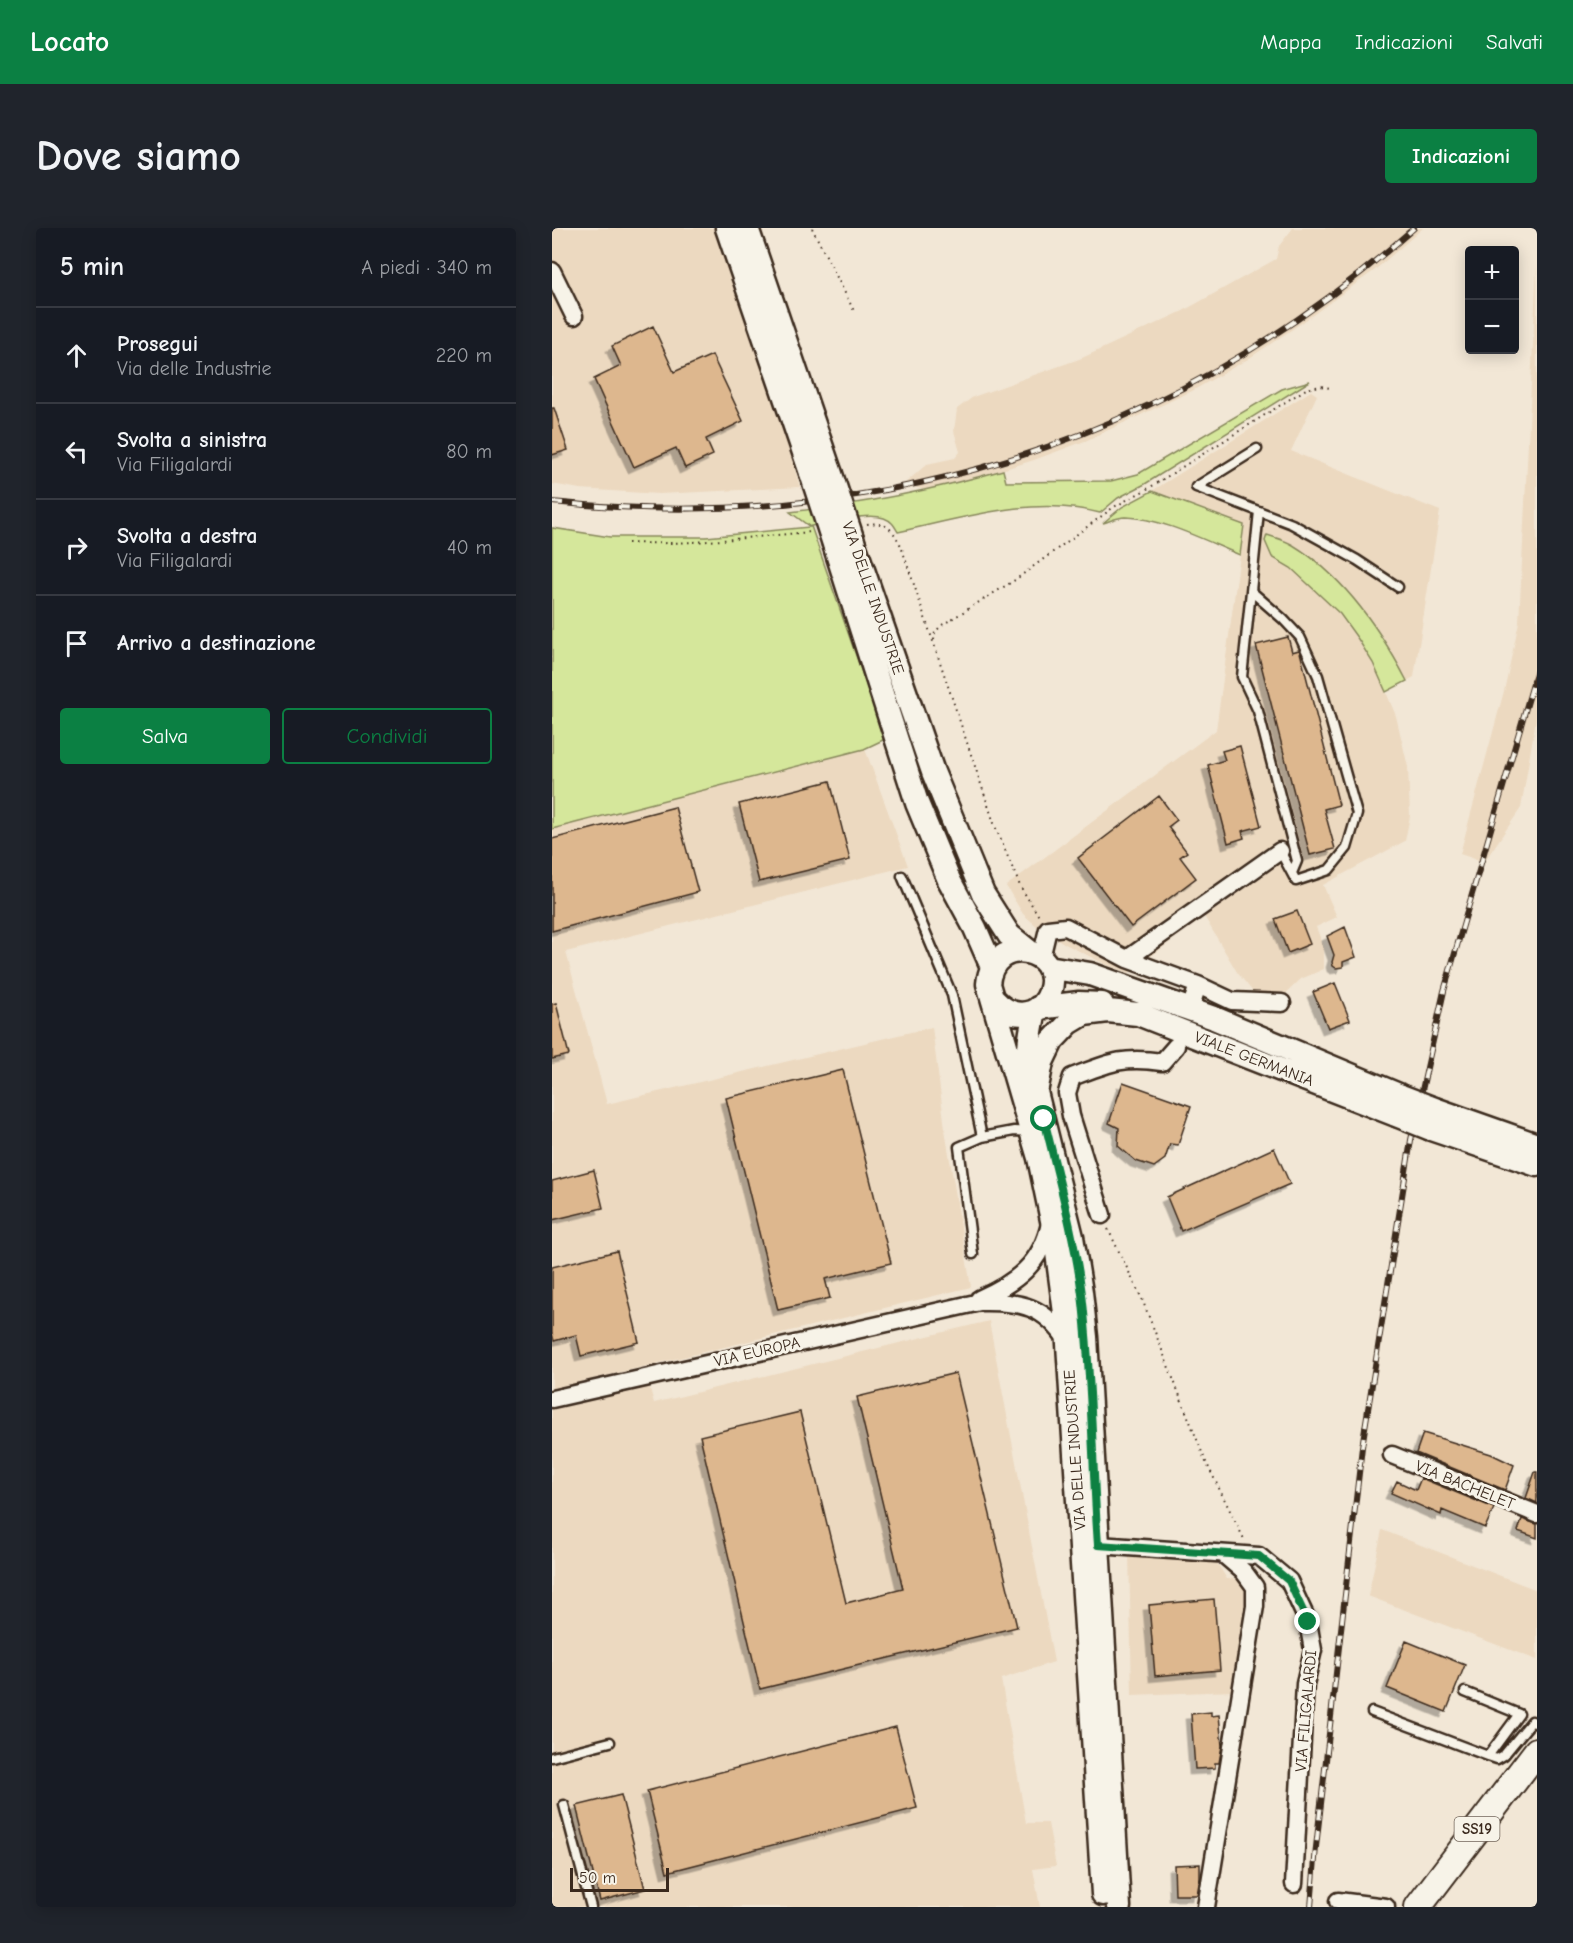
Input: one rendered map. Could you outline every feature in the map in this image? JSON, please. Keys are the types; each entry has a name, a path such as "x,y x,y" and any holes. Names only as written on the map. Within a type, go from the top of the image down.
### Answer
{"main road":[{"name":"SS19","path":"1418,1907 1537,1751"}],"street":[{"name":"VIA DELLE INDUSTRIE","path":"728,228 821,472"},
{"name":"VIA DELLE INDUSTRIE","path":"747,228 843,542 933,772 983,894 1009,935 1040,959"},
{"path":"552,271 574,316"},
{"path":"843,542 917,803 949,880 975,928 992,967"},
{"path":"1127,959 1280,851"},
{"path":"1036,1092 1028,1067 1029,1041 1037,1009 1045,1002 1052,985 1040,959 1048,929 1066,927 1195,993 1232,1002 1282,1003"},
{"path":"1040,959 1013,951 1005,954 992,967 988,984 994,1000 1001,1007 1019,1014 1079,1003 1106,1004 1138,1014"},
{"name":"VIALE GERMANIA","path":"1040,959 1090,974 1214,1018 1399,1105 1537,1165"},
{"name":"VIA DELLE INDUSTRIE","path":"994,1000 1038,1126 1072,1237 1081,1292 1086,1337 1119,1907"},
{"name":"VIALE GERMANIA","path":"1038,1126 1036,1092 1042,1062 1052,1041 1068,1023 1084,1014 1108,1011 1138,1014 1399,1105"},
{"path":"1102,1215 1071,1116 1067,1093 1072,1077 1113,1061 1138,1059 1162,1062 1176,1046"},
{"name":"VIALE GERMANIA","path":"1433,1119 1537,1145"},
{"name":"VIA DELLE INDUSTRIE","path":"1038,1126 1061,1277 1068,1343 1104,1907"},
{"name":"VIA EUROPA","path":"962,1305 999,1289 1031,1265 1044,1245 1051,1216"},
{"name":"VIA EUROPA","path":"552,1399 962,1305 998,1302 1026,1306 1037,1310 1053,1322 1068,1343"},
{"name":"VIA BACHELET","path":"1392,1455 1537,1514"},
{"name":"VIA FILIGALARDI","path":"1098,1545 1259,1556 1289,1581 1308,1622 1312,1650 1305,1684 1294,1884"},
{"path":"1206,1907 1255,1606 1255,1587 1244,1572 1223,1554"},
{"path":"1338,1901 1386,1907"},
{"path":"1404,1907 1418,1907"}],"lane":[{"path":"1257,449 1196,486 1292,524 1357,560 1398,587"},
{"path":"1259,511 1242,677 1258,711 1297,861 1292,873"},
{"path":"1251,591 1300,637 1318,676 1357,814 1347,849 1329,870 1296,881 1280,851"},
{"path":"902,876 952,995 982,1137"},
{"path":"973,1254 959,1147 982,1137 1038,1126"},
{"path":"1465,1692 1519,1714 1488,1756"},
{"path":"1372,1712 1497,1759 1504,1755 1532,1721 1537,1724"},
{"path":"552,1757 610,1742"},
{"path":"564,1805 591,1907"}],"path":[{"path":"812,228 854,311"},
{"path":"934,643 935,632 942,625 1015,580 1114,507 1149,488 1306,389 1320,386 1330,388"},
{"path":"1102,1215 1142,1299 1205,1460 1252,1556"}],"shaded area":[{"path":"552,228 718,228 751,319 800,487 659,494 580,489 552,484"},
{"path":"1293,228 1423,228 1375,270 1303,322 1248,359 1192,391 1085,441 1034,460 963,482 925,490 904,484 927,464 955,458 960,452 954,431 957,409 973,397 1082,358 1183,311 1276,259 1279,246"},
{"path":"1537,265 1537,713 1521,808 1484,862 1460,854 1504,691 1519,622"},
{"path":"1311,391 1317,395 1291,451 1440,511 1414,677 1386,692 1396,716 1408,767 1410,816 1405,841 1323,885 1337,917 1316,927 1324,948 1324,969 1301,979 1280,999 1253,992 1237,972 1204,916 1129,973 1067,945 1039,928 1023,914 1006,886 1216,730 1244,526 1152,491"},
{"path":"865,749 908,866 566,952 607,1104 932,1027 946,1136 971,1287 552,1389 552,829"},
{"path":"989,1321 1054,1662 1001,1679 1026,1823 1048,1823 1056,1866 1033,1869 1040,1907 552,1907 552,1410 649,1385 654,1403"},
{"path":"1382,1530 1537,1590 1537,1660 1368,1596"},
{"path":"1129,1552 1215,1560 1227,1579 1243,1578 1252,1589 1233,1691 1132,1695"}],"green space":[{"path":"1310,381 1145,484 1118,498 1100,513 1050,506 1024,507 973,515 898,532 889,520 877,516 858,517 811,526 885,739 864,749 552,829 552,528 610,537 706,537 810,527 790,512 898,496 1003,470 1006,482 1111,481 1138,474 1282,389"},
{"path":"1152,491 1244,525 1240,555 1154,521 1125,517 1103,523 1122,507"},
{"path":"1267,535 1290,543 1329,572 1373,623 1407,681 1386,692 1373,663 1340,614 1291,568 1272,557 1265,541"}],"building":[{"path":"653,326 674,372 712,355 743,421 706,439 713,455 685,468 676,448 634,467 594,379 621,366 612,346"},
{"path":"552,408 554,408 568,450 552,455"},
{"path":"1288,637 1292,652 1299,650 1300,652 1339,805 1324,809 1335,849 1310,855 1256,645"},
{"path":"1240,746 1261,826 1242,831 1244,838 1228,843 1208,765 1225,760 1222,751"},
{"path":"830,781 850,860 759,882 739,804"},
{"path":"1159,796 1177,820 1168,827 1187,852 1180,857 1196,878 1131,927 1078,858"},
{"path":"675,807 698,892 552,931 552,839"},
{"path":"1297,911 1310,944 1288,953 1275,919"},
{"path":"1345,927 1356,957 1343,962 1343,967 1336,968 1333,966 1334,955 1327,936"},
{"path":"1335,983 1350,1020 1328,1028 1313,992"},
{"path":"556,1003 569,1055 552,1059 552,1004"},
{"path":"843,1070 891,1263 825,1279 830,1298 778,1310 726,1098"},
{"path":"1123,1082 1191,1106 1178,1145 1170,1144 1165,1159 1154,1167 1136,1161 1118,1146 1119,1128 1109,1123"},
{"path":"1274,1148 1290,1184 1181,1231 1167,1197"},
{"path":"594,1170 603,1208 552,1220 552,1181"},
{"path":"617,1251 639,1342 581,1356 576,1335 554,1341 552,1267"},
{"path":"956,1373 1017,1627 760,1689 700,1436 800,1412 846,1603 903,1589 857,1397"},
{"path":"1423,1433 1491,1454 1514,1465 1505,1490 1416,1453"},
{"path":"1535,1472 1537,1472 1537,1503 1526,1498"},
{"path":"1421,1478 1494,1508 1485,1528 1442,1510 1441,1515 1391,1493 1397,1481 1416,1490"},
{"path":"1522,1519 1537,1524 1537,1538 1518,1531"},
{"path":"1214,1599 1220,1670 1155,1676 1149,1605"},
{"path":"1406,1641 1465,1665 1446,1712 1387,1688"},
{"path":"1211,1712 1211,1716 1219,1715 1222,1746 1219,1763 1215,1763 1215,1768 1195,1769 1191,1714"},
{"path":"896,1727 917,1808 667,1872 647,1791"},
{"path":"621,1795 645,1889 600,1901 576,1806"},
{"path":"1200,1864 1197,1895 1175,1895 1174,1865"}],"railway":[{"path":"552,502 672,509 788,503 902,487 1013,458 1119,418 1222,367 1320,303 1414,228"},
{"path":"1311,1907 1362,1447 1411,1140 1444,991 1537,670"}],"route":[{"path":"1044,1119 1072,1237 1081,1292 1086,1337 1098,1545 1259,1556 1289,1581 1308,1622"}]}
